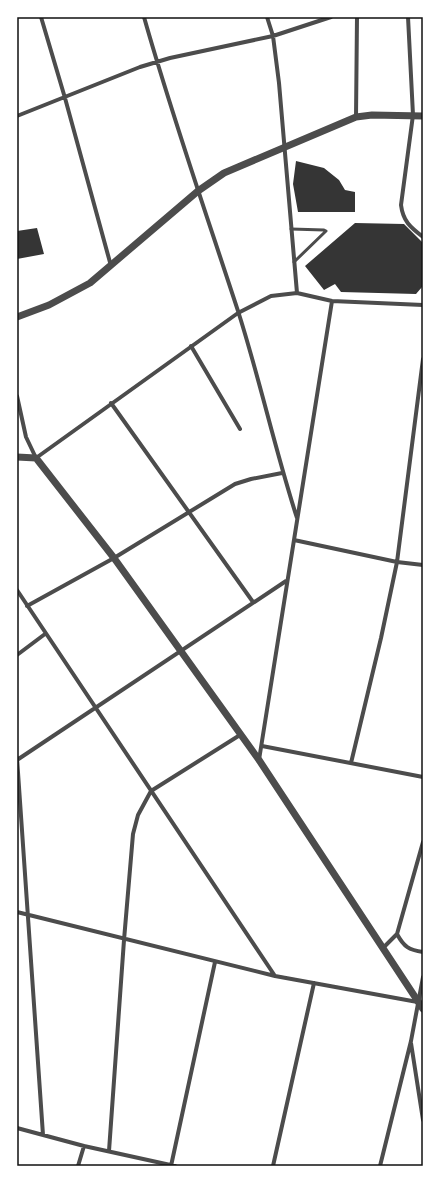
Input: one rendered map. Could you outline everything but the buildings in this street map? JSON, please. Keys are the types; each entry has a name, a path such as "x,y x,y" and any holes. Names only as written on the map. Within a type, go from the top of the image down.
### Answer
{"street":[{"path":"41,17 111,266"},
{"path":"144,17 157,63 238,313 282,473 297,518"},
{"path":"267,17 273,36 297,293"},
{"path":"17,116 140,67 273,36 331,17"},
{"path":"356,118 357,17"},
{"path":"408,17 413,115 401,205 402,215 406,224 423,237"},
{"path":"17,317 49,305 90,283 198,191 224,173 356,118 372,115 423,116"},
{"path":"17,457 36,458 238,313 271,296 297,293 332,301 423,304"},
{"path":"259,760 286,581 294,540 332,301"},
{"path":"191,346 240,429"},
{"path":"351,763 381,638 397,562 423,359"},
{"path":"17,396 26,437 36,458 114,558 259,760 420,1002 423,1009"},
{"path":"111,403 253,602"},
{"path":"27,606 114,558 235,484 251,479 282,473"},
{"path":"294,540 397,562 423,565"},
{"path":"43,1135 17,760 286,581"},
{"path":"17,590 275,976"},
{"path":"17,655 45,634"},
{"path":"108,1151 133,834 138,815 151,791 240,734"},
{"path":"262,746 423,777"},
{"path":"383,948 397,934 423,842"},
{"path":"17,912 124,940 275,976 420,1002"},
{"path":"397,934 407,948 423,952"},
{"path":"17,1128 84,1146 172,1166 215,962"},
{"path":"380,1166 420,1002 423,977"},
{"path":"273,1166 314,983"},
{"path":"411,1041 423,1120"},
{"path":"78,1166 84,1146"}],"lane":[{"path":"291,229 326,231 294,262"}]}
